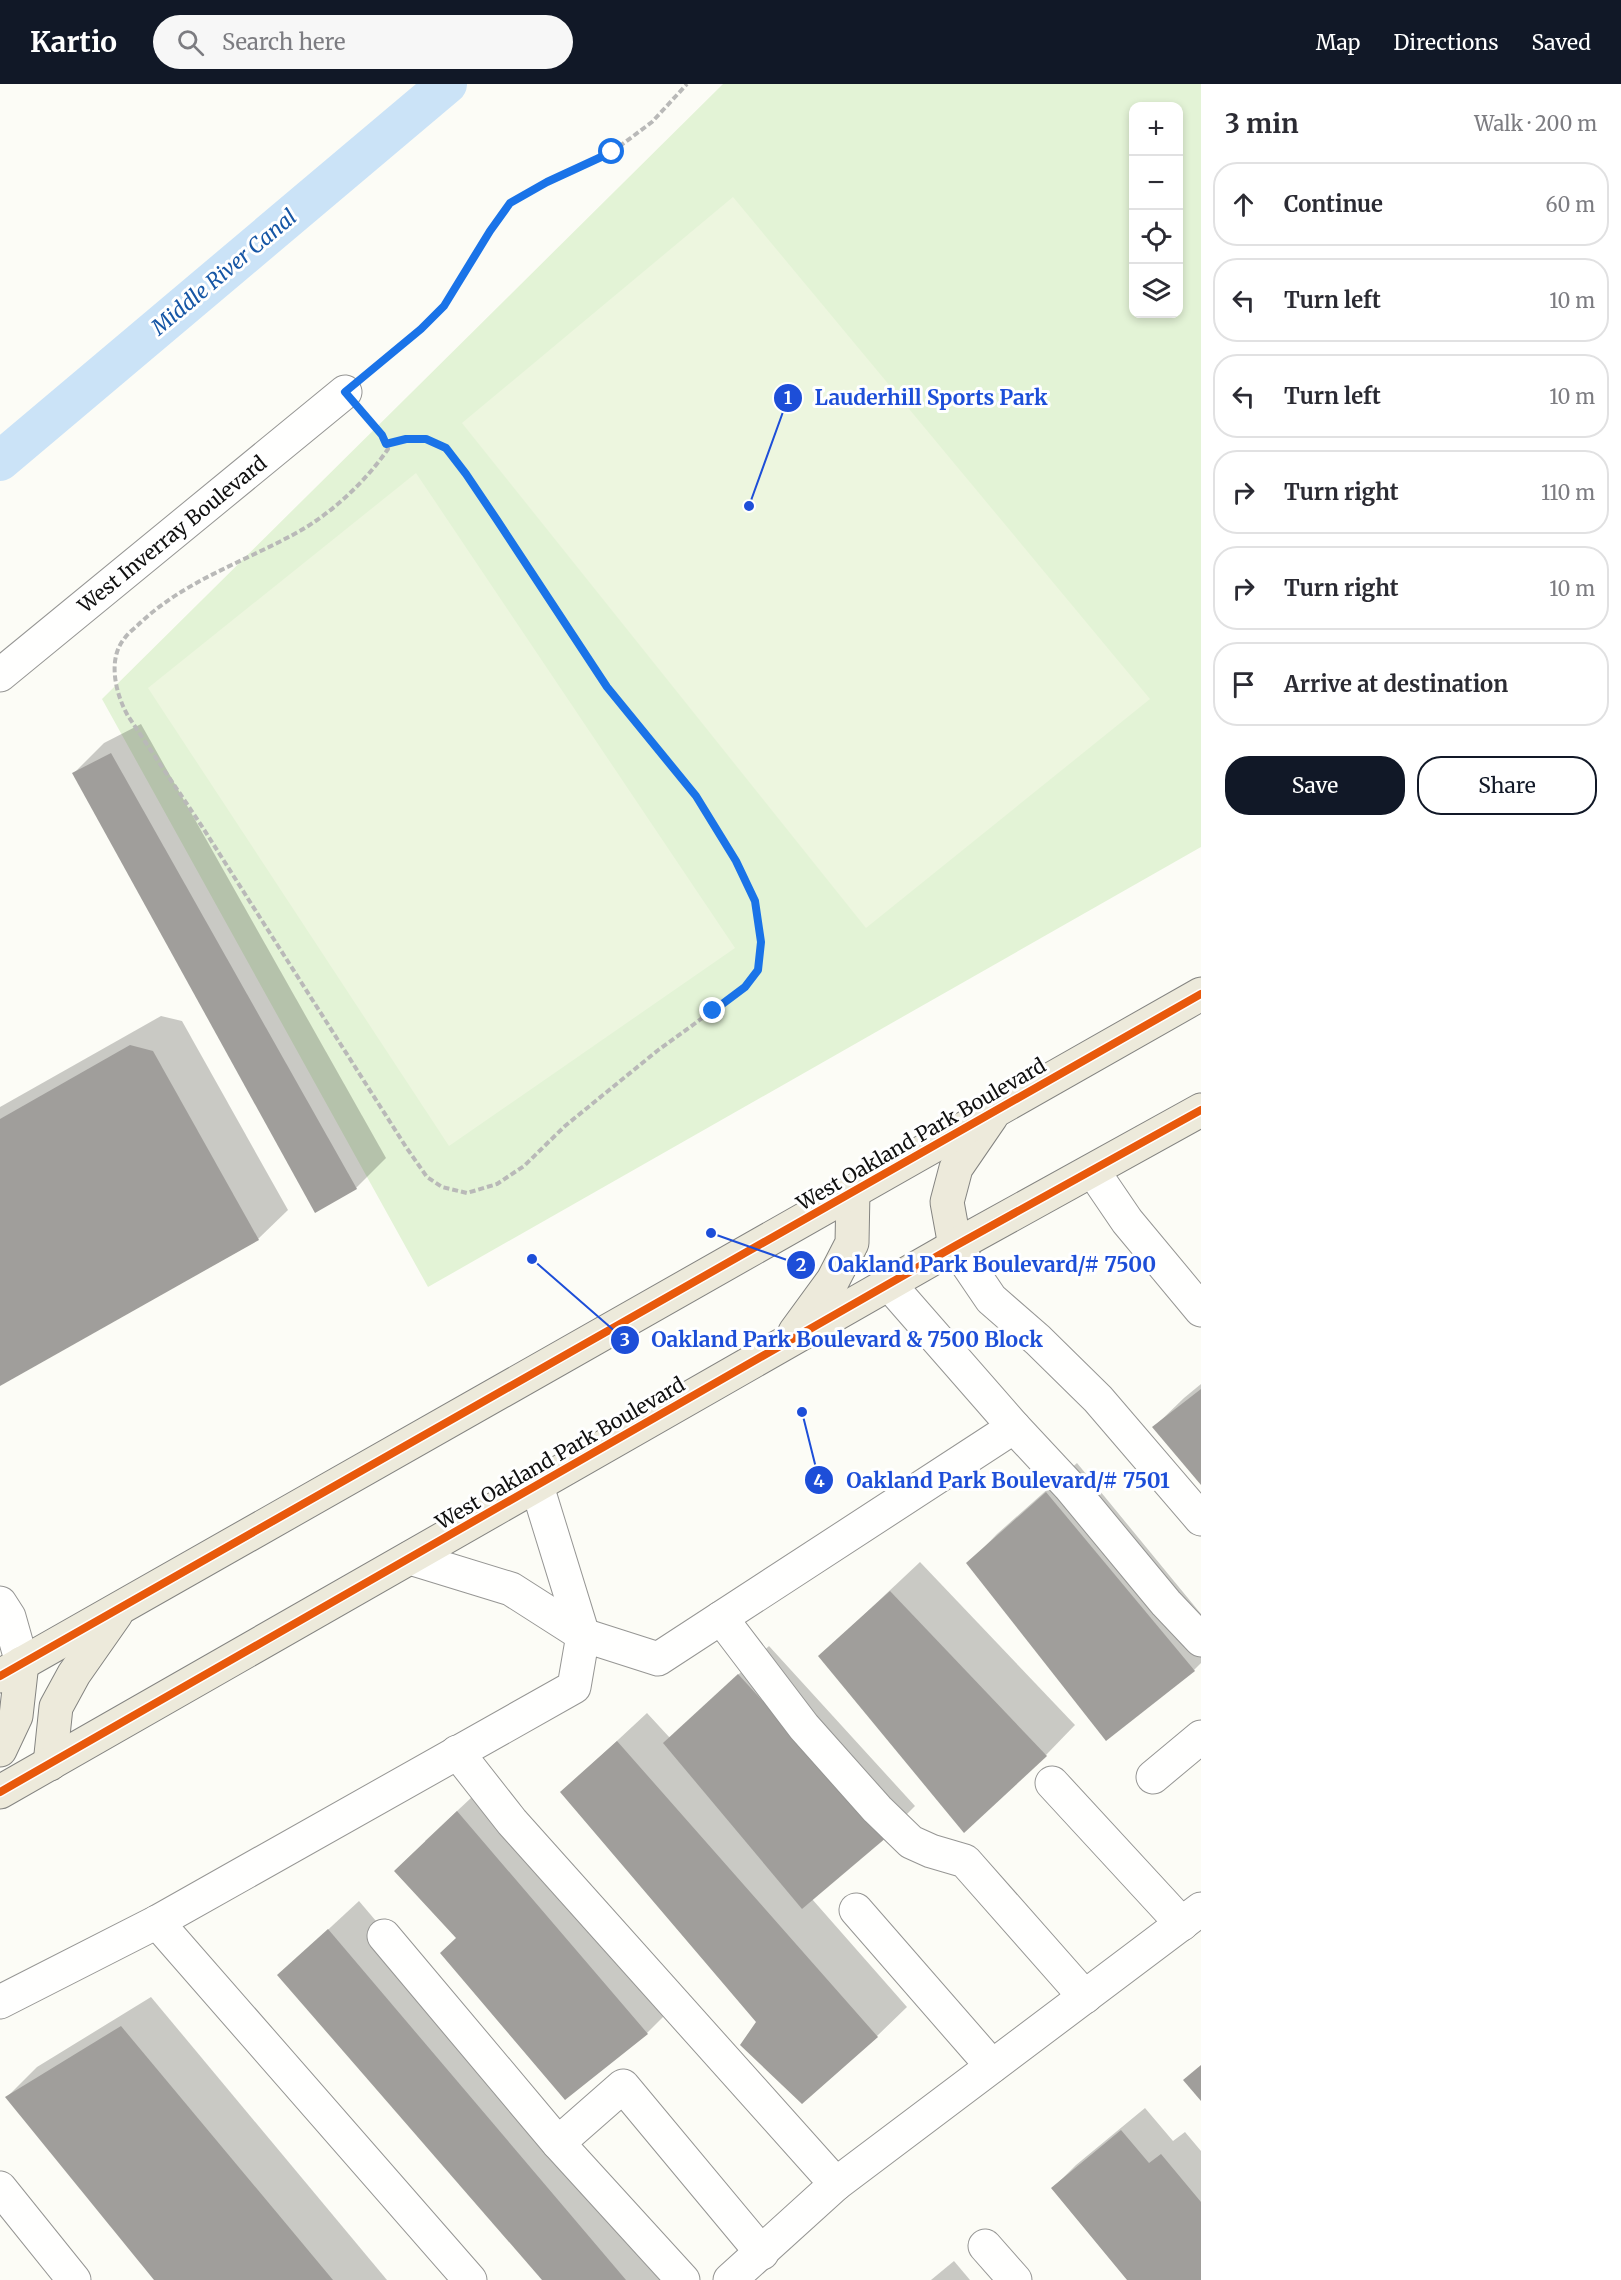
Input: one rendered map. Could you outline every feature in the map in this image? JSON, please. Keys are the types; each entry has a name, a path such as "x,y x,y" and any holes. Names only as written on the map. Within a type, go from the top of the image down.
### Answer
{"main road":[{"name":"West Oakland Park Boulevard","path":"11,1670 1201,994"},
{"name":"West Oakland Park Boulevard","path":"0,1792 955,1246 1201,1110"},
{"path":"955,1246 947,1202 956,1168 995,1111"},
{"path":"787,1344 833,1280 852,1243 853,1191"},
{"path":"50,1764 56,1707 74,1674 121,1607"},
{"path":"0,1750 16,1716 11,1670"}],"street":[{"name":"West Inverray Boulevard","path":"0,675 345,392"},
{"path":"1093,1171 1127,1221 1201,1310"},
{"path":"955,1246 991,1299 1038,1340 1098,1399 1201,1520"},
{"path":"889,1284 1014,1427 1070,1487 1166,1604 1201,1640"},
{"path":"410,1558 512,1589 583,1635 658,1659 1014,1427"},
{"path":"0,2002 157,1922 574,1687 583,1635 537,1485"},
{"path":"0,1603 9,1617 11,1670"},
{"path":"721,1618 804,1727 877,1809 911,1842 931,1851 965,1861 1085,1996"},
{"path":"1153,1777 1201,1737"},
{"path":"457,1752 512,1822 836,2184"},
{"path":"730,2280 836,2184 1192,1916 1052,1783"},
{"path":"856,1910 992,2066"},
{"path":"157,1922 470,2280"},
{"path":"384,1936 558,2143 683,2280"},
{"path":"558,2143 623,2086 762,2253"},
{"path":"6,2207 74,2280"},
{"path":"985,2246 1015,2280"}],"path":[{"path":"386,444 406,439 426,439 446,448 466,474 607,687 696,796 736,861 755,901 761,942 758,970 745,987 657,1051 565,1126 524,1166 497,1184 467,1193 442,1187 427,1177 406,1147 203,828 128,716 120,701 114,667 123,639 157,607 198,580 299,531 338,503 376,466 388,449 386,444 382,435 345,392 421,329 444,306 510,203 547,182 612,152 652,122 687,84"}],"green space":[{"path":"723,84 1201,84 1201,847 428,1287 102,699"},
{"path":"733,197 1150,699 866,928 462,423"},
{"path":"416,473 735,948 449,1146 148,688"}],"building":[{"path":"111,753 357,1189 315,1213 72,773"},
{"path":"130,1045 153,1051 259,1240 0,1386 0,1119"},
{"path":"1201,1389 1201,1485 1152,1427"},
{"path":"1046,1492 1195,1671 1106,1741 966,1563"},
{"path":"890,1591 1047,1756 964,1833 818,1656"},
{"path":"738,1674 887,1837 802,1909 663,1743"},
{"path":"617,1741 878,2037 802,2104 740,2045 756,2022 560,1792"},
{"path":"457,1811 648,2034 565,2100 440,1953 456,1938 394,1871"},
{"path":"328,1929 626,2280 542,2280 277,1975"},
{"path":"121,2026 333,2280 154,2280 5,2097"},
{"path":"1201,2065 1201,2101 1183,2080"},
{"path":"1121,2130 1149,2163 1161,2154 1201,2202 1201,2280 1127,2280 1051,2188"}],"waterway":[{"name":"Middle River Canal","path":"0,461 447,84"}],"cycle path":[{"path":"0,1676 1201,994"},
{"path":"0,1792 955,1246 1201,1110"}],"place":[{"name":"Lauderhill Sports Park","path":"749,506"},
{"name":"Oakland Park Boulevard/# 7500","path":"711,1233"},
{"name":"Oakland Park Boulevard & 7500 Block","path":"532,1259"},
{"name":"Oakland Park Boulevard/# 7501","path":"802,1412"}],"route":[{"path":"612,152 547,182 510,203 444,306 421,329 345,392 382,435 386,444 406,439 426,439 446,448 497,520 607,687 696,796 736,861 755,901 761,942 758,970 745,987 713,1011"}]}
